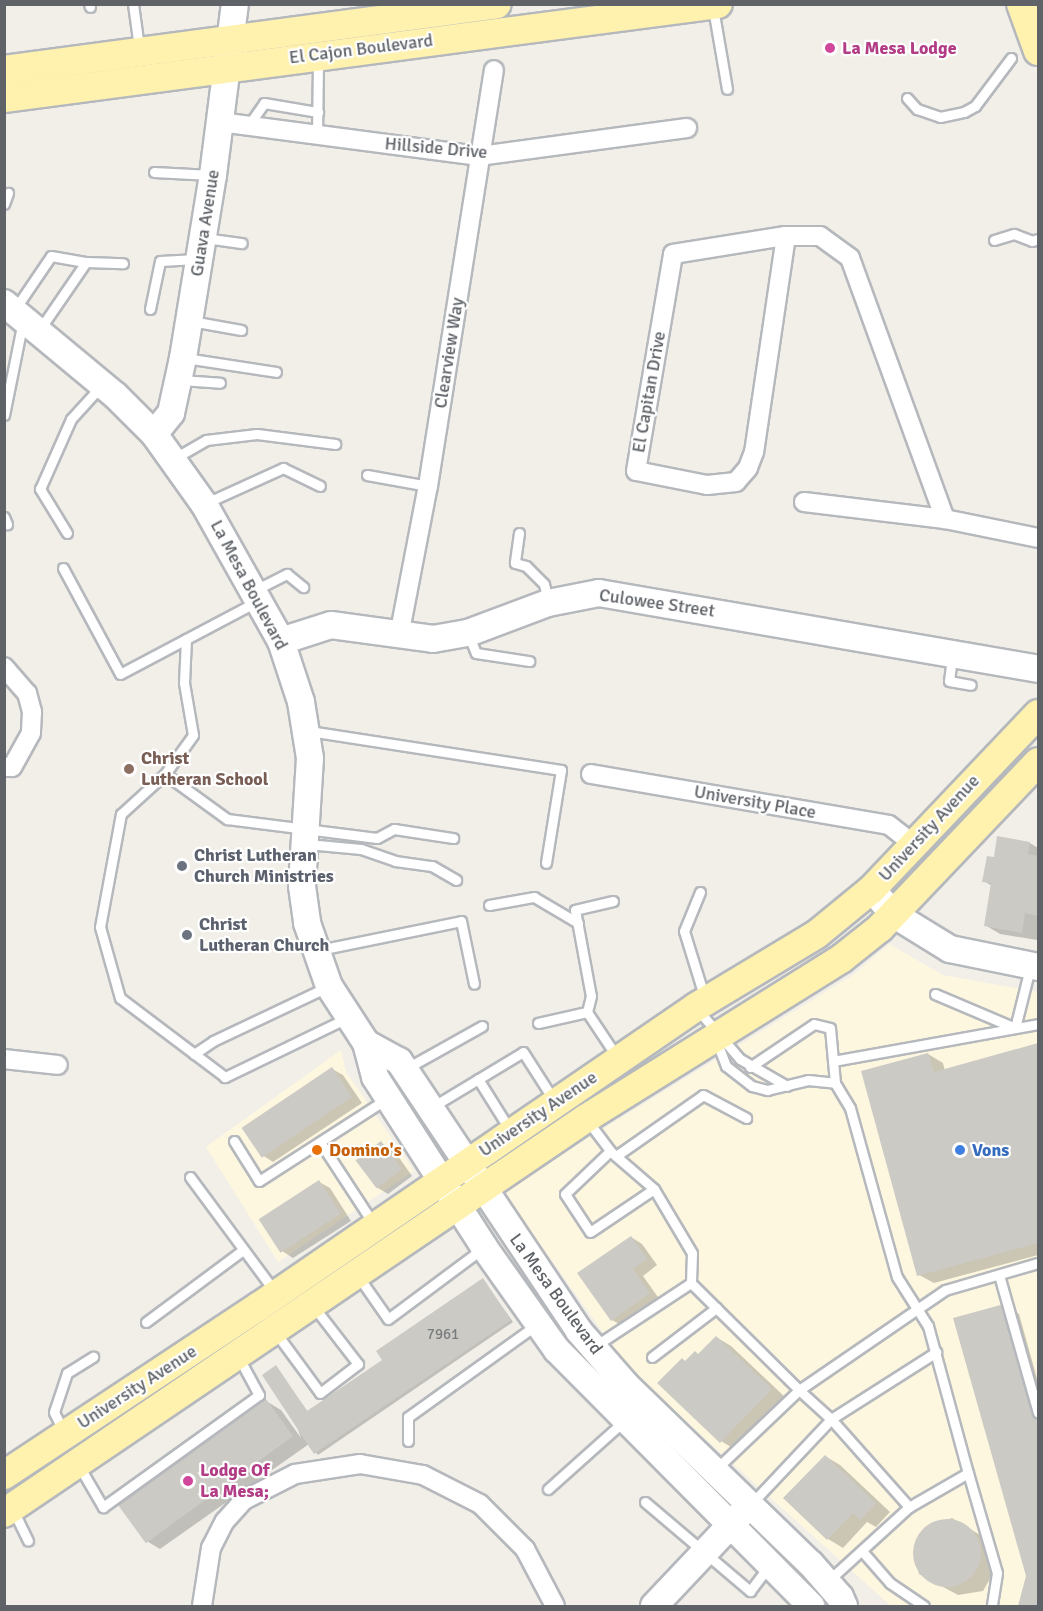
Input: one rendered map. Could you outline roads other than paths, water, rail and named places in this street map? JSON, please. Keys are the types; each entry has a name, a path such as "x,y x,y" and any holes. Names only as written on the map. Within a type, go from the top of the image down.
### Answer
{"main road":[{"name":"Guava Avenue","path":"154,434 171,413 181,369 231,54 235,4"},
{"name":"El Cajon Boulevard","path":"4,98 497,4"},
{"name":"El Cajon Boulevard","path":"4,70 140,53 318,55 718,4"},
{"path":"1022,4 1038,51"},
{"name":"La Mesa Boulevard","path":"20,316 102,384 154,434 204,504 258,595 281,641 306,730 310,788 302,886 314,951 329,986 366,1043 375,1077 484,1247 557,1350 729,1527 811,1606"},
{"name":"Culowee Street","path":"281,641 331,626 433,639 468,633 548,603 577,595 619,595 1038,669"},
{"name":"University Avenue","path":"4,1474 276,1294 618,1059 701,1004 817,934 872,890 1038,714"},
{"name":"University Avenue","path":"8,1511 79,1466 585,1119 716,1035 841,959 893,914 1038,762"},
{"path":"872,890 893,914 950,949 1034,966"},
{"name":"La Mesa Boulevard","path":"366,1043 399,1061 483,1189 593,1347 827,1582 844,1606"},
{"path":"654,1606 749,1506"}],"street":[{"name":"Clearview Way","path":"399,636 428,486 494,70"},
{"name":"Hillside Drive","path":"220,122 480,156 687,129"},
{"name":"El Capitan Drive","path":"786,236 754,452 748,468 736,482 707,484 636,471 673,254 786,236 820,236 850,258 945,519"},
{"path":"804,502 945,519 1038,538"},
{"path":"4,668 27,693 32,712 31,733 12,767 4,767"},
{"name":"University Place","path":"591,774 889,825 913,844"},
{"path":"4,1059 58,1065"},
{"path":"202,1606 211,1548 225,1521 244,1500 295,1474 360,1464 423,1475 480,1504 525,1549 555,1606"}],"lane":[{"path":"133,4 140,53"},
{"path":"712,5 727,89"},
{"path":"317,135 318,55"},
{"path":"907,98 917,109 940,117 964,112 975,106 1011,58"},
{"path":"248,126 264,103 318,112"},
{"path":"154,172 213,175"},
{"path":"4,204 8,193"},
{"path":"994,240 1014,234 1032,241 1038,239"},
{"path":"150,309 160,261 201,249 242,243"},
{"path":"4,415 20,316 51,256 86,262 123,263"},
{"path":"20,316 86,262"},
{"path":"189,320 241,330"},
{"path":"181,369 276,372"},
{"path":"181,369 220,383"},
{"path":"67,533 40,489 71,419 102,384"},
{"path":"173,459 206,440 257,434 335,444"},
{"path":"204,504 283,468 320,486"},
{"path":"367,475 428,486"},
{"path":"519,533 515,563 526,566 543,584 548,603"},
{"path":"63,568 120,674 186,639 258,595 287,574 303,587"},
{"path":"468,633 476,653 529,661"},
{"path":"186,639 184,683 193,735 165,774 121,814 99,927 120,998 225,1077 348,1018"},
{"path":"953,654 949,681 971,685"},
{"path":"306,730 433,747 561,770 546,863"},
{"path":"165,774 226,819 361,849 395,861 432,866 456,880"},
{"path":"305,836 377,838 394,829 453,838"},
{"path":"700,892 684,930 701,1004 716,1035 718,1052 735,1075 767,1090 808,1080 835,1083"},
{"path":"489,905 534,897 578,923"},
{"path":"613,902 575,910 591,996 587,1012 618,1059"},
{"path":"314,951 461,921 474,984"},
{"path":"1014,1028 1034,966"},
{"path":"194,1054 213,1041 329,986"},
{"path":"935,994 1014,1028"},
{"path":"538,1023 587,1012"},
{"path":"750,1067 814,1024 830,1028 835,1083 850,1108 897,1277 919,1309 936,1352 997,1573 992,1606"},
{"path":"833,1061 1038,1024"},
{"path":"404,1070 482,1026"},
{"path":"716,1035 731,1044 750,1067 787,1086"},
{"path":"429,1108 523,1052 555,1102"},
{"path":"478,1079 512,1132"},
{"path":"654,1189 590,1232 565,1194 613,1154 703,1095 746,1118"},
{"path":"234,1142 260,1182 388,1098"},
{"path":"585,1119 613,1154 654,1189 692,1253 691,1283 831,1419 909,1507"},
{"path":"320,1142 375,1226"},
{"path":"190,1177 276,1294"},
{"path":"357,1274 388,1319 484,1247"},
{"path":"146,1322 243,1250"},
{"path":"714,1470 799,1390 945,1290 1038,1263"},
{"path":"999,1275 1038,1413"},
{"path":"593,1347 691,1283"},
{"path":"275,1331 320,1392 358,1364 312,1305"},
{"path":"652,1357 716,1308"},
{"path":"408,1442 408,1417 538,1323"},
{"path":"749,1506 831,1419 936,1352"},
{"path":"65,1434 54,1412 67,1373 93,1357"},
{"path":"79,1466 103,1507 259,1395 239,1357"},
{"path":"548,1489 624,1421"},
{"path":"827,1582 909,1507 968,1473"},
{"path":"645,1502 750,1590 769,1566"},
{"path":"8,1511 28,1541"},
{"path":"862,1551 891,1583 924,1606"}],"place":[{"name":"La Mesa Lodge","path":"830,48"},
{"name":"Christ Lutheran School","path":"129,769"},
{"name":"Christ Lutheran Church Ministries","path":"182,866"},
{"name":"Christ Lutheran Church","path":"187,935"},
{"name":"Domino's","path":"317,1150"},
{"name":"Vons","path":"960,1150"},
{"name":"Lodge Of La Mesa;","path":"188,1481"}]}
